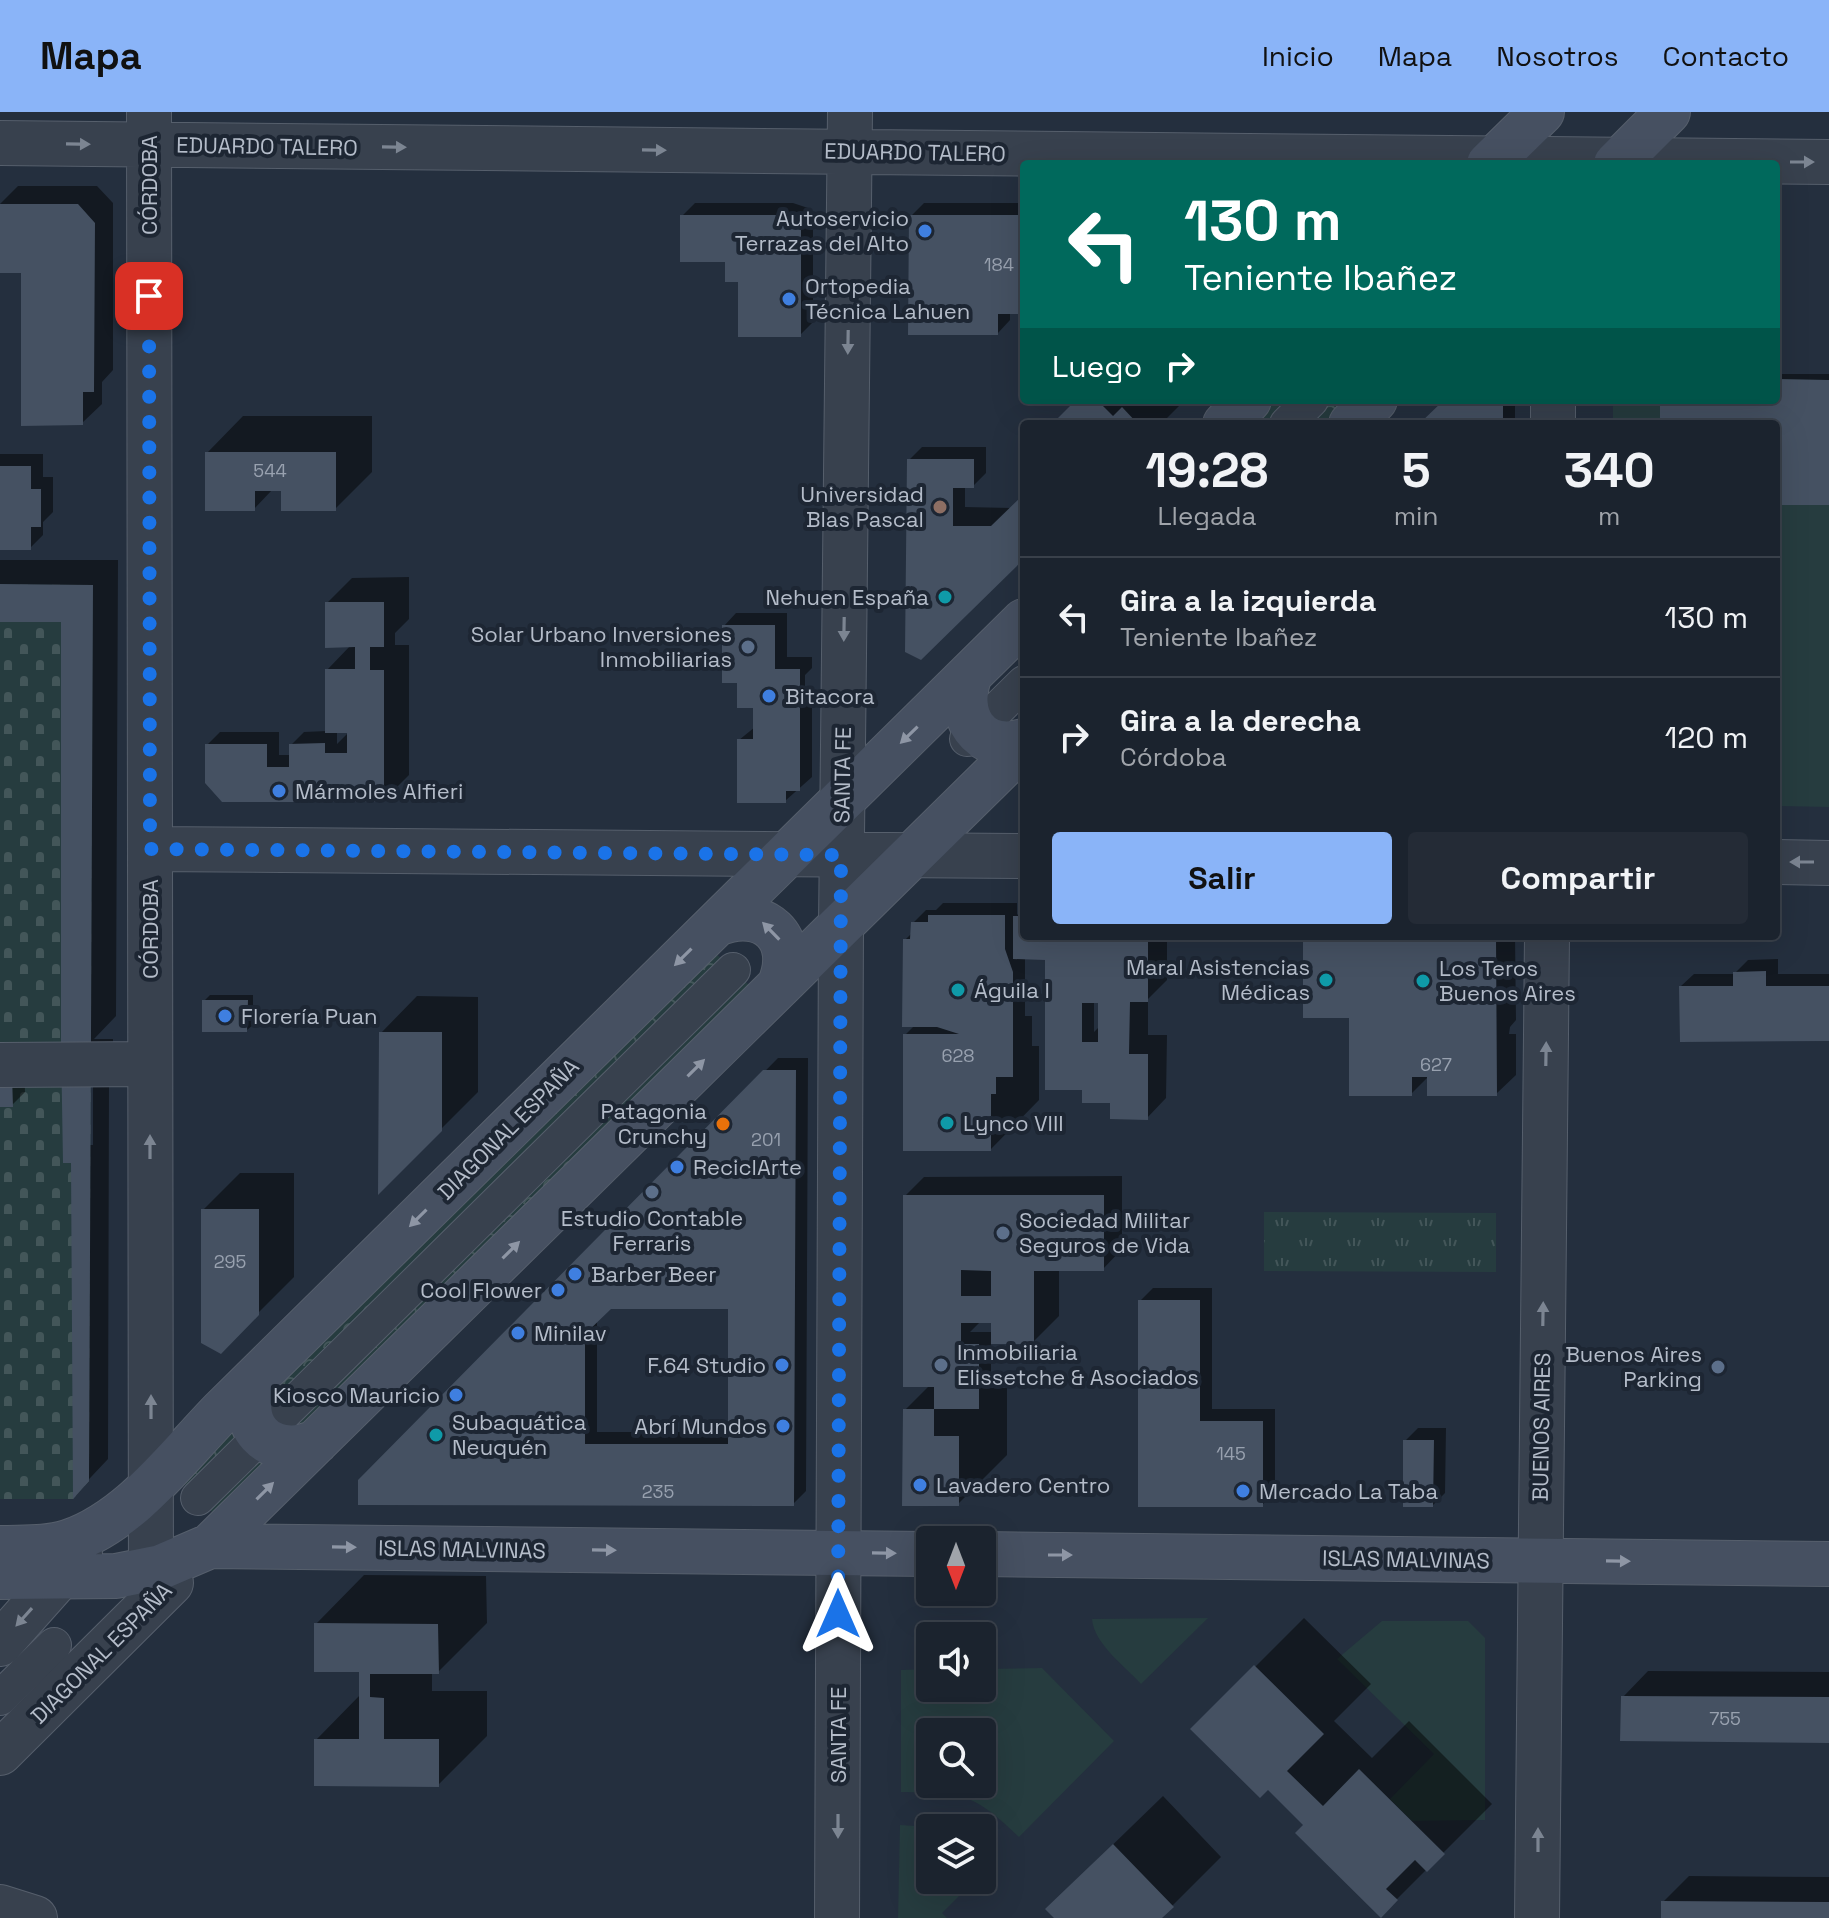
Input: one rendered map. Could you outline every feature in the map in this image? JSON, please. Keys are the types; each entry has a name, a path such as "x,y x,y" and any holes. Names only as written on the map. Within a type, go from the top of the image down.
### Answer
{"main road":[{"path":"1493,160 1542,112"},
{"path":"1620,160 1668,112"},
{"path":"1229,420 1245,404"},
{"path":"1355,420 1371,404"},
{"name":"DIAGONAL ESPAÑA","path":"114,1517 151,1485 1020,625"},
{"path":"970,674 966,685 965,710 972,735 997,743 1020,743"},
{"path":"210,1546 1020,747"},
{"path":"717,924 744,917 769,926 784,947 785,967 779,986"},
{"path":"257,1377 250,1390 248,1414 261,1436 281,1447 293,1448 316,1442"},
{"path":"0,1548 68,1542 114,1517"},
{"name":"ISLAS MALVINAS","path":"0,1577 116,1576 151,1586 210,1546 916,1554"},
{"name":"ISLAS MALVINAS","path":"996,1554 1829,1564"}],"street":[{"path":"1556,112 1556,160"},
{"name":"EDUARDO TALERO","path":"0,143 149,128 850,132 1470,160"},
{"name":"CÓRDOBA","path":"149,128 151,1586"},
{"name":"SANTA FE","path":"837,1918 841,855 850,132"},
{"name":"EDUARDO TALERO","path":"1780,162 1829,162"},
{"path":"1291,420 1307,404"},
{"path":"972,735 1020,687"},
{"path":"150,849 1020,856"},
{"path":"1780,862 1829,863"},
{"name":"BUENOS AIRES","path":"1537,1918 1547,940"},
{"path":"198,1498 733,970"},
{"path":"0,1065 150,1064"},
{"name":"DIAGONAL ESPAÑA","path":"0,1644 114,1517"},
{"name":"DIAGONAL ESPAÑA","path":"0,1753 151,1586"},
{"path":"0,1698 54,1645"}],"green space":[{"path":"1780,379 1829,380 1829,807 1780,806 1780,420 1613,420 1613,404 1780,404"},
{"path":"1266,404 1348,404 1332,420 1250,420"},
{"path":"0,584 93,585 89,1481 73,1499 0,1499"},
{"path":"712,950 753,989 218,1518 178,1477"},
{"path":"1264,1212 1496,1213 1496,1272 1264,1271"},
{"path":"1208,1618 1141,1684 1104,1646 1092,1619"},
{"path":"1382,1621 1468,1621 1485,1638 1485,1820 1412,1821 1390,1799 1434,1754 1337,1659"},
{"path":"1042,1668 1114,1741 1019,1837 996,1814 966,1798 996,1798 996,1718 916,1718 916,1793 901,1792 901,1670 916,1669 916,1702 996,1702 996,1669"},
{"path":"900,1825 916,1826 916,1894 961,1894 942,1913 947,1918 898,1918"}],"building":[{"path":"0,204 78,204 95,223 94,392 83,392 83,425 21,426 21,273 0,273"},
{"path":"680,215 779,215 795,220 801,230 801,337 738,337 738,282 725,282 725,262 680,262"},
{"path":"909,215 1020,215 1020,314 998,314 998,335 908,335"},
{"path":"1780,379 1829,380 1829,505 1780,505 1780,420 1660,420 1660,404 1780,404"},
{"path":"1072,404 1101,404 1113,416 1122,407 1134,420 1056,420"},
{"path":"1440,404 1503,404 1503,420 1423,420"},
{"path":"205,452 336,452 336,511 281,511 281,491 255,491 255,511 205,511"},
{"name":"Nehuen España","path":"907,459 974,459 974,488 953,488 953,526 991,526 1020,498 1020,563 921,660 905,652"},
{"path":"0,466 31,466 31,489 41,489 41,527 31,527 31,550 0,550"},
{"path":"0,584 93,585 89,1481 73,1499 71,1163 63,1163 61,1044 61,622 0,622"},
{"path":"325,602 384,602 384,647 370,647 370,670 384,670 384,802 222,802 205,783 205,744 267,744 267,767 289,767 289,744 325,743 325,753 347,753 347,733 325,733 325,669 355,669 355,647 325,648"},
{"path":"722,625 775,625 775,669 800,669 800,791 786,791 786,803 737,803 737,739 753,739 753,708 737,708 737,683 722,683"},
{"path":"928,915 1005,915 1005,949 1013,972 1013,1077 996,1077 996,1094 991,1094 991,1151 903,1151 903,1034 959,1034 937,1027 902,1027 903,939 910,939 911,922 928,922"},
{"path":"1013,916 1020,916 1020,940 1148,940 1148,1002 1130,1002 1129,1054 1148,1054 1148,1120 1110,1119 1110,1103 1082,1103 1082,1090 1045,1090 1045,960 1013,959","holes":["1082,1003 1098,1003 1098,1042 1082,1042"]},
{"path":"1496,940 1497,1096 1427,1096 1427,1077 1412,1077 1412,1096 1349,1096 1349,1018 1303,1018 1303,941"},
{"path":"1766,971 1766,986 1829,986 1829,1041 1680,1042 1679,986 1733,986 1733,972"},
{"name":"Florería Puan","path":"202,1000 248,1000 247,1032 202,1032"},
{"path":"379,1032 442,1032 442,1131 378,1195"},
{"path":"763,1070 796,1070 794,1506 358,1505 358,1480","holes":["611,1309 728,1309 728,1444 585,1444 585,1334"]},
{"path":"12,1075 13,1107 0,1107 0,1076"},
{"path":"903,1195 1104,1195 1104,1271 1034,1271 1034,1344 991,1344 991,1323 961,1323 961,1344 979,1344 979,1409 934,1409 934,1387 903,1387","holes":["961,1270 991,1271 991,1296 961,1296"]},
{"path":"201,1209 259,1209 259,1315 221,1354 201,1343"},
{"path":"1138,1300 1200,1300 1200,1421 1263,1421 1263,1507 1138,1507"},
{"path":"903,1409 934,1409 934,1436 959,1436 959,1506 902,1506"},
{"path":"1403,1440 1434,1440 1433,1507 1403,1507"},
{"path":"314,1623 438,1624 439,1674 370,1674 370,1697 384,1698 384,1739 439,1739 439,1787 314,1786 314,1739 359,1739 359,1672 314,1672"},
{"path":"1254,1665 1324,1734 1287,1771 1323,1806 1359,1769 1445,1854 1427,1872 1415,1860 1386,1889 1398,1900 1381,1918 1295,1833 1303,1825 1268,1790 1260,1798 1190,1729"},
{"path":"1621,1696 1829,1697 1829,1743 1620,1741"},
{"path":"1113,1844 1174,1907 1162,1918 1054,1918 1045,1909"},
{"path":"1661,1901 1829,1902 1829,1918 1661,1918"}],"place":[{"name":"Autoservicio Terrazas del Alto","path":"925,231"},
{"name":"Ortopedia Técnica Lahuen","path":"789,299"},
{"name":"Universidad Blas Pascal","path":"940,507"},
{"name":"Nehuen España","path":"945,597"},
{"name":"Solar Urbano Inversiones Inmobiliarias","path":"748,647"},
{"name":"Bitacora","path":"769,696"},
{"name":"Mármoles Alfieri","path":"279,791"},
{"name":"Maral Asistencias Médicas","path":"1326,980"},
{"name":"Los Teros Buenos Aires","path":"1423,981"},
{"name":"Águila I","path":"958,990"},
{"name":"Florería Puan","path":"225,1016"},
{"name":"Lynco VIII","path":"947,1123"},
{"name":"Patagonia Crunchy","path":"723,1124"},
{"name":"ReciclArte","path":"677,1167"},
{"name":"Estudio Contable Ferraris","path":"652,1192"},
{"name":"Sociedad Militar Seguros de Vida","path":"1003,1233"},
{"name":"Barber Beer","path":"575,1274"},
{"name":"Cool Flower","path":"558,1290"},
{"name":"Minilav","path":"518,1333"},
{"name":"F.64 Studio","path":"782,1365"},
{"name":"Inmobiliaria Elissetche & Asociados","path":"941,1365"},
{"name":"Buenos Aires Parking","path":"1718,1367"},
{"name":"Kiosco Mauricio","path":"456,1395"},
{"name":"Abrí Mundos","path":"783,1426"},
{"name":"Subaquática Neuquén","path":"436,1435"},
{"name":"Lavadero Centro","path":"920,1485"},
{"name":"Mercado La Taba","path":"1243,1491"}],"route":[{"path":"149,296 150,849 841,855 838,1614"}]}
